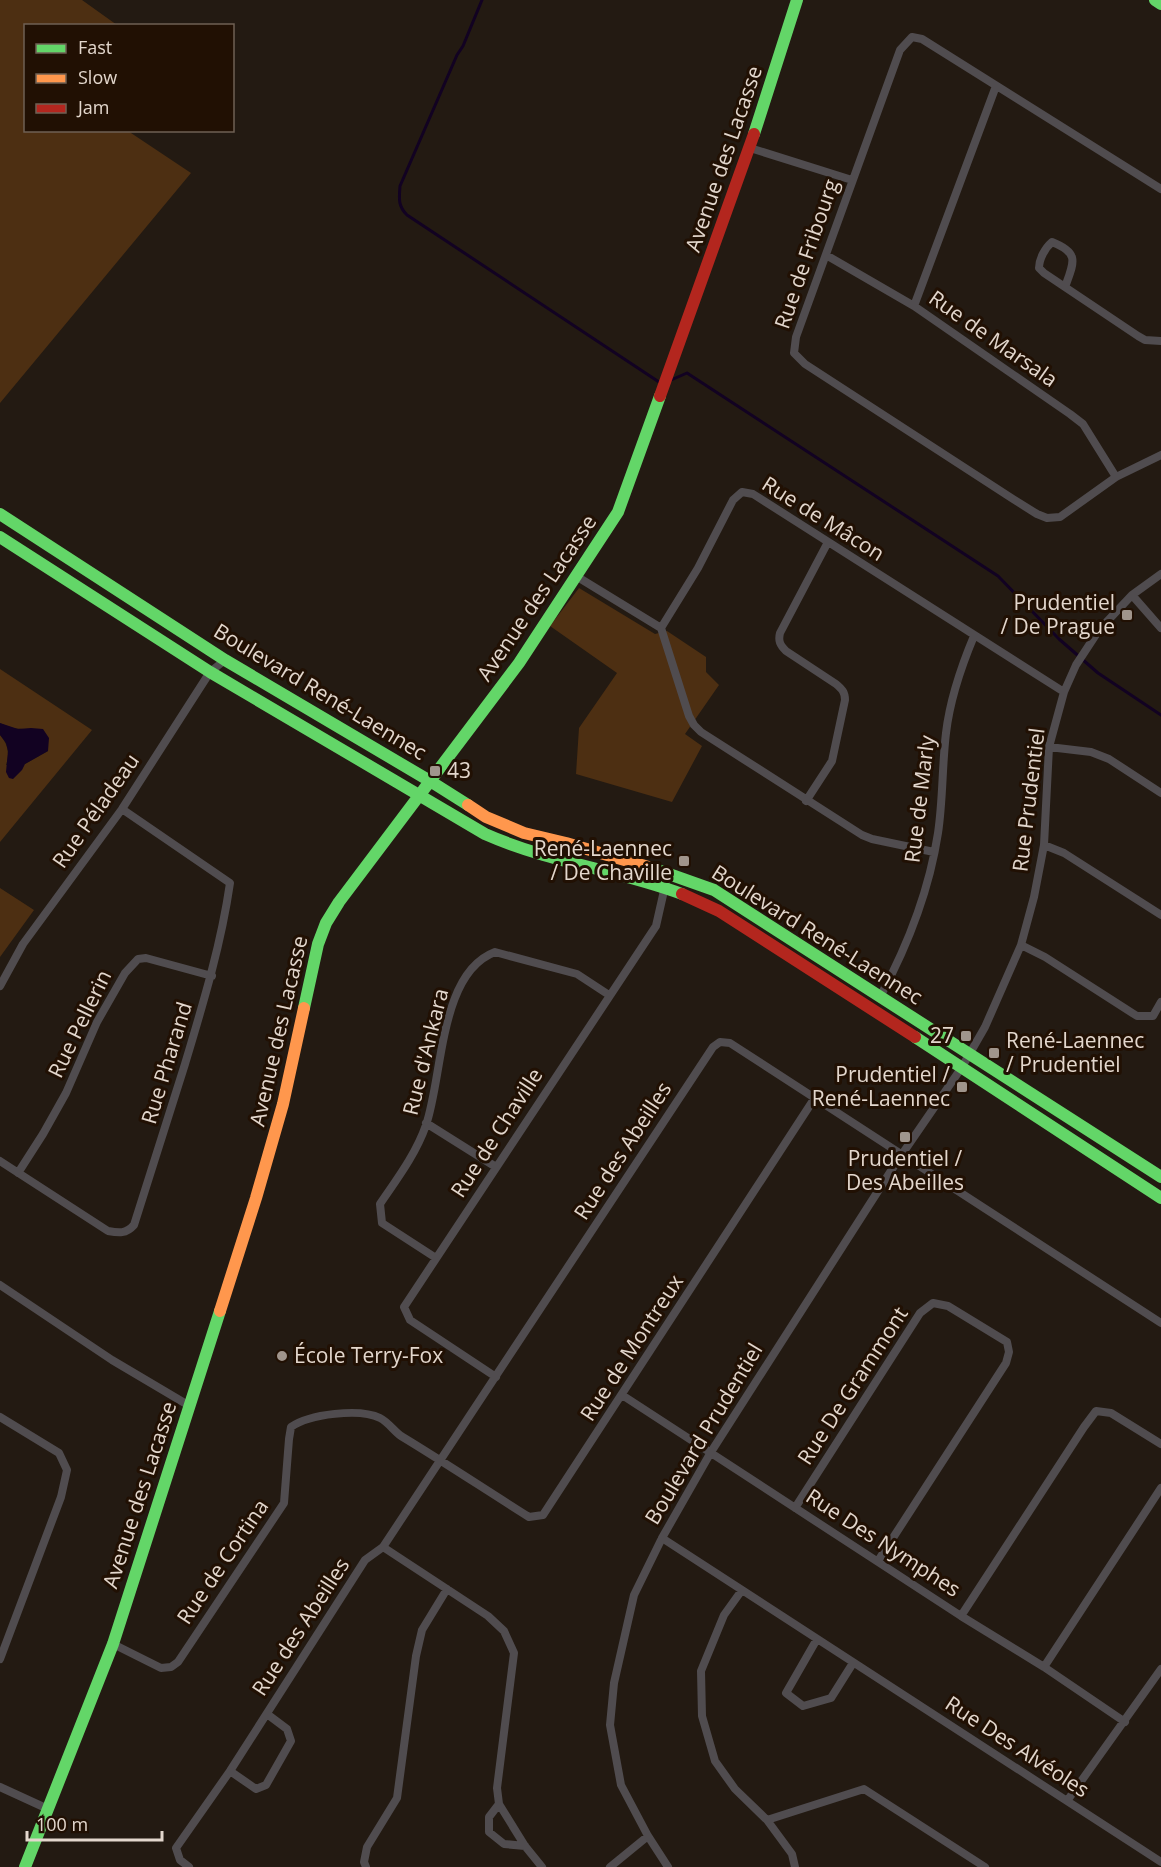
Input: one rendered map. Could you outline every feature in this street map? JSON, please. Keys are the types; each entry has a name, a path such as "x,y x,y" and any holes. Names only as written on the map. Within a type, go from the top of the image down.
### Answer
{"main road":[{"name":"Avenue des Lacasse","path":"24,1867 113,1644 256,1198 283,1104 318,944 326,923 339,902 519,663 618,512 750,148 797,0"},
{"path":"1155,0 1161,4"},
{"name":"Boulevard René-Laennec","path":"0,514 225,660 430,781 486,817 524,833 668,873 714,890 1161,1177"},
{"name":"Boulevard René-Laennec","path":"0,537 210,672 465,823 503,843 664,888 695,898 719,911 1161,1198"}],"street":[{"name":"Rue de Fribourg","path":"1161,189 922,39 912,37 900,50 796,337 794,353 806,364 1021,504 1047,518 1060,517 1098,488 1161,455"},
{"path":"914,306 996,86"},
{"path":"750,148 852,180"},
{"path":"1065,287 1074,264 1074,257 1052,242 1046,247 1039,268 1065,287 1145,340 1161,341"},
{"name":"Rue de Marsala","path":"826,255 914,306 1083,424 1116,477"},
{"name":"Rue de Mâcon","path":"661,628 698,568 733,500 742,492 753,494 1064,692"},
{"path":"806,801 832,761 845,694 842,688 786,651 779,640 780,633 828,542"},
{"name":"Rue Prudentiel","path":"969,1054 985,1027 1021,945 1034,897 1044,845 1049,747 1064,692 1087,646 1115,611 1132,595 1161,574"},
{"path":"576,576 661,628 689,716 701,732 862,835 934,852"},
{"path":"1132,595 1161,628"},
{"name":"Rue de Marly","path":"880,997 898,964 922,903 940,814 948,719 961,667 974,636"},
{"name":"Rue Péladeau","path":"0,986 23,944 122,809 210,672 225,660"},
{"path":"1049,747 1091,752 1109,759 1161,792"},
{"name":"Rue Pharand","path":"0,1161 108,1231 119,1233 128,1231 134,1225 166,1129 212,976 224,925 230,883 122,809"},
{"path":"1044,845 1064,853 1161,915"},
{"name":"Rue de Chaville","path":"496,1377 410,1320 404,1307 656,926 668,873"},
{"path":"1021,945 1046,957 1137,1016 1153,1016 1161,1002"},
{"name":"Rue d'Ankara","path":"436,1258 382,1222 380,1204 418,1146 432,1102 440,1054 456,994 463,980 479,962 495,952 577,974 609,995"},
{"name":"Rue Pellerin","path":"18,1173 66,1093 98,1022 125,973 138,959 146,958 212,976"},
{"name":"Rue des Abeilles","path":"189,1867 180,1860 176,1848 230,1771 365,1560 383,1548 713,1047 720,1042 730,1043 1161,1323"},
{"name":"Boulevard Prudentiel","path":"668,1867 648,1836 621,1785 610,1725 614,1683 634,1595 662,1538 711,1452 969,1054"},
{"name":"Rue de Montreux","path":"441,1460 528,1517 543,1515 814,1099"},
{"path":"426,1123 496,1167"},
{"path":"0,1285 112,1360 188,1405"},
{"name":"Rue De Grammont","path":"795,1508 920,1313 933,1303 948,1306 1007,1342 1010,1352 1006,1363 878,1561"},
{"name":"Rue Des Nymphes","path":"622,1395 1044,1667 1125,1722"},
{"path":"962,1616 1084,1426 1096,1411 1111,1413 1161,1444"},
{"name":"Rue de Cortina","path":"113,1644 161,1668 171,1667 178,1662 284,1503 289,1438 291,1427 298,1422 342,1413 380,1418 398,1434 441,1460"},
{"path":"0,1417 59,1453 68,1470 61,1497 0,1659"},
{"path":"1044,1667 1161,1488"},
{"name":"Rue Des Alvéoles","path":"662,1538 1161,1862"},
{"path":"383,1548 488,1616 504,1631 514,1653 497,1788 499,1804 525,1846 542,1867"},
{"path":"366,1867 364,1862 368,1847 397,1798 416,1656 422,1630 447,1589"},
{"path":"742,1590 724,1615 701,1671 702,1716 715,1761 735,1789 767,1820 792,1854 795,1867"},
{"path":"817,1639 786,1693 803,1706 831,1698 854,1663"},
{"path":"1067,1802 1161,1669"},
{"name":"Rue des Abeilles","path":"230,1771 256,1789 266,1785 291,1741 287,1729 267,1714"},
{"path":"0,1787 48,1809"},
{"path":"767,1820 864,1789 985,1867"},
{"path":"499,1804 489,1817 489,1832 504,1844 525,1846"},
{"path":"610,1867 648,1836"}],"shaded area":[{"path":"0,0 82,0 116,24 24,24 24,132 130,132 191,173 0,403"},
{"path":"579,588 655,634 667,631 706,657 706,672 719,685 685,734 702,746 672,802 576,774 579,728 617,673 550,626"},
{"path":"0,669 92,730 0,842 0,735 8,749 6,765 25,764 48,751 23,729 11,728 0,723"},
{"path":"0,723 18,729 43,729 49,738 48,751 25,764 13,779 9,778 6,772 8,751 0,735"},
{"path":"0,888 34,910 0,957"}],"waterway":[{"path":"482,0 400,186 399,199 402,208 407,215 662,384"},
{"path":"671,380 687,373 998,576 1059,639 1098,673 1161,715"}],"traffic: fast":[{"path":"754,134 797,0"},
{"path":"1155,0 1161,4"},
{"path":"304,1008 318,944 326,923 339,902 519,663 618,512 660,396"},
{"path":"0,514 225,660 468,805"},
{"path":"0,537 210,672 485,834 533,852 633,878 682,894"},
{"path":"652,868 714,890 1161,1177"},
{"path":"915,1037 1161,1198"},
{"path":"25,1867 113,1644 220,1311"}],"traffic: slow":[{"path":"468,805 486,817 524,833 652,868"},
{"path":"220,1311 283,1104 304,1008"}],"traffic: jam":[{"path":"660,396 754,134"},
{"path":"682,894 719,911 915,1037"}],"place":[{"name":"Prudentiel / De Prague","path":"1127,615"},
{"name":"43","path":"435,771"},
{"name":"René-Laennec / De Chaville","path":"684,861"},
{"name":"27","path":"966,1036"},
{"name":"René-Laennec / Prudentiel","path":"994,1053"},
{"name":"Prudentiel / René-Laennec","path":"962,1087"},
{"name":"Prudentiel / Des Abeilles","path":"905,1137"},
{"name":"École Terry-Fox","path":"282,1356"}]}
